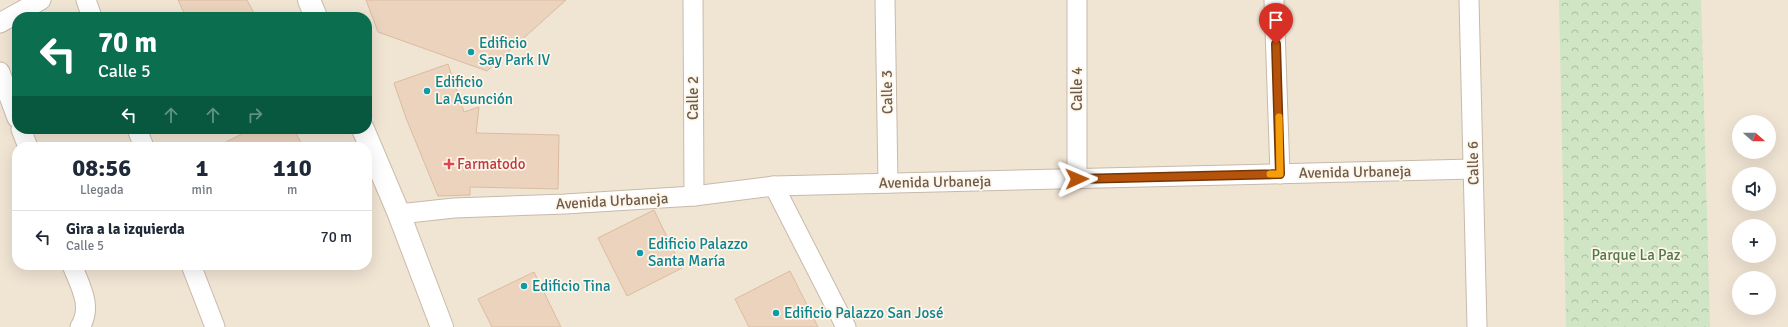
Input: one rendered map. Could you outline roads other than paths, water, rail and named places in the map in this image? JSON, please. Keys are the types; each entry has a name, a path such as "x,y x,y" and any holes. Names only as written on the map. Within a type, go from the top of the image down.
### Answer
{"main road":[{"path":"309,0 314,12"},
{"path":"372,150 399,214 442,327"}],"street":[{"path":"20,12 41,0"},
{"path":"86,0 90,12"},
{"name":"Calle 2","path":"692,0 694,196"},
{"name":"Calle 3","path":"885,0 888,183"},
{"name":"Calle 4","path":"1077,0 1077,179"},
{"path":"1274,0 1280,174"},
{"name":"Calle 6","path":"1469,0 1477,327"},
{"path":"0,23 12,16"},
{"path":"0,72 12,104"},
{"name":"Avenida Urbaneja","path":"399,214 454,208 565,204 694,196 774,186 1473,169"},
{"path":"774,186 846,327"},
{"path":"74,270 86,304 86,318 80,327"},
{"path":"193,270 215,327"}],"place":[{"name":"Edificio Say Park IV","path":"471,52"},
{"name":"Edificio La Asunción","path":"427,91"},
{"name":"Farmatodo","path":"449,164"},
{"name":"Edificio Palazzo Santa María","path":"640,253"},
{"name":"Edificio Tina","path":"524,286"},
{"name":"Edificio Palazzo San José","path":"776,313"}],"park label":[{"name":"Parque La Paz","path":"1636,255"}]}
